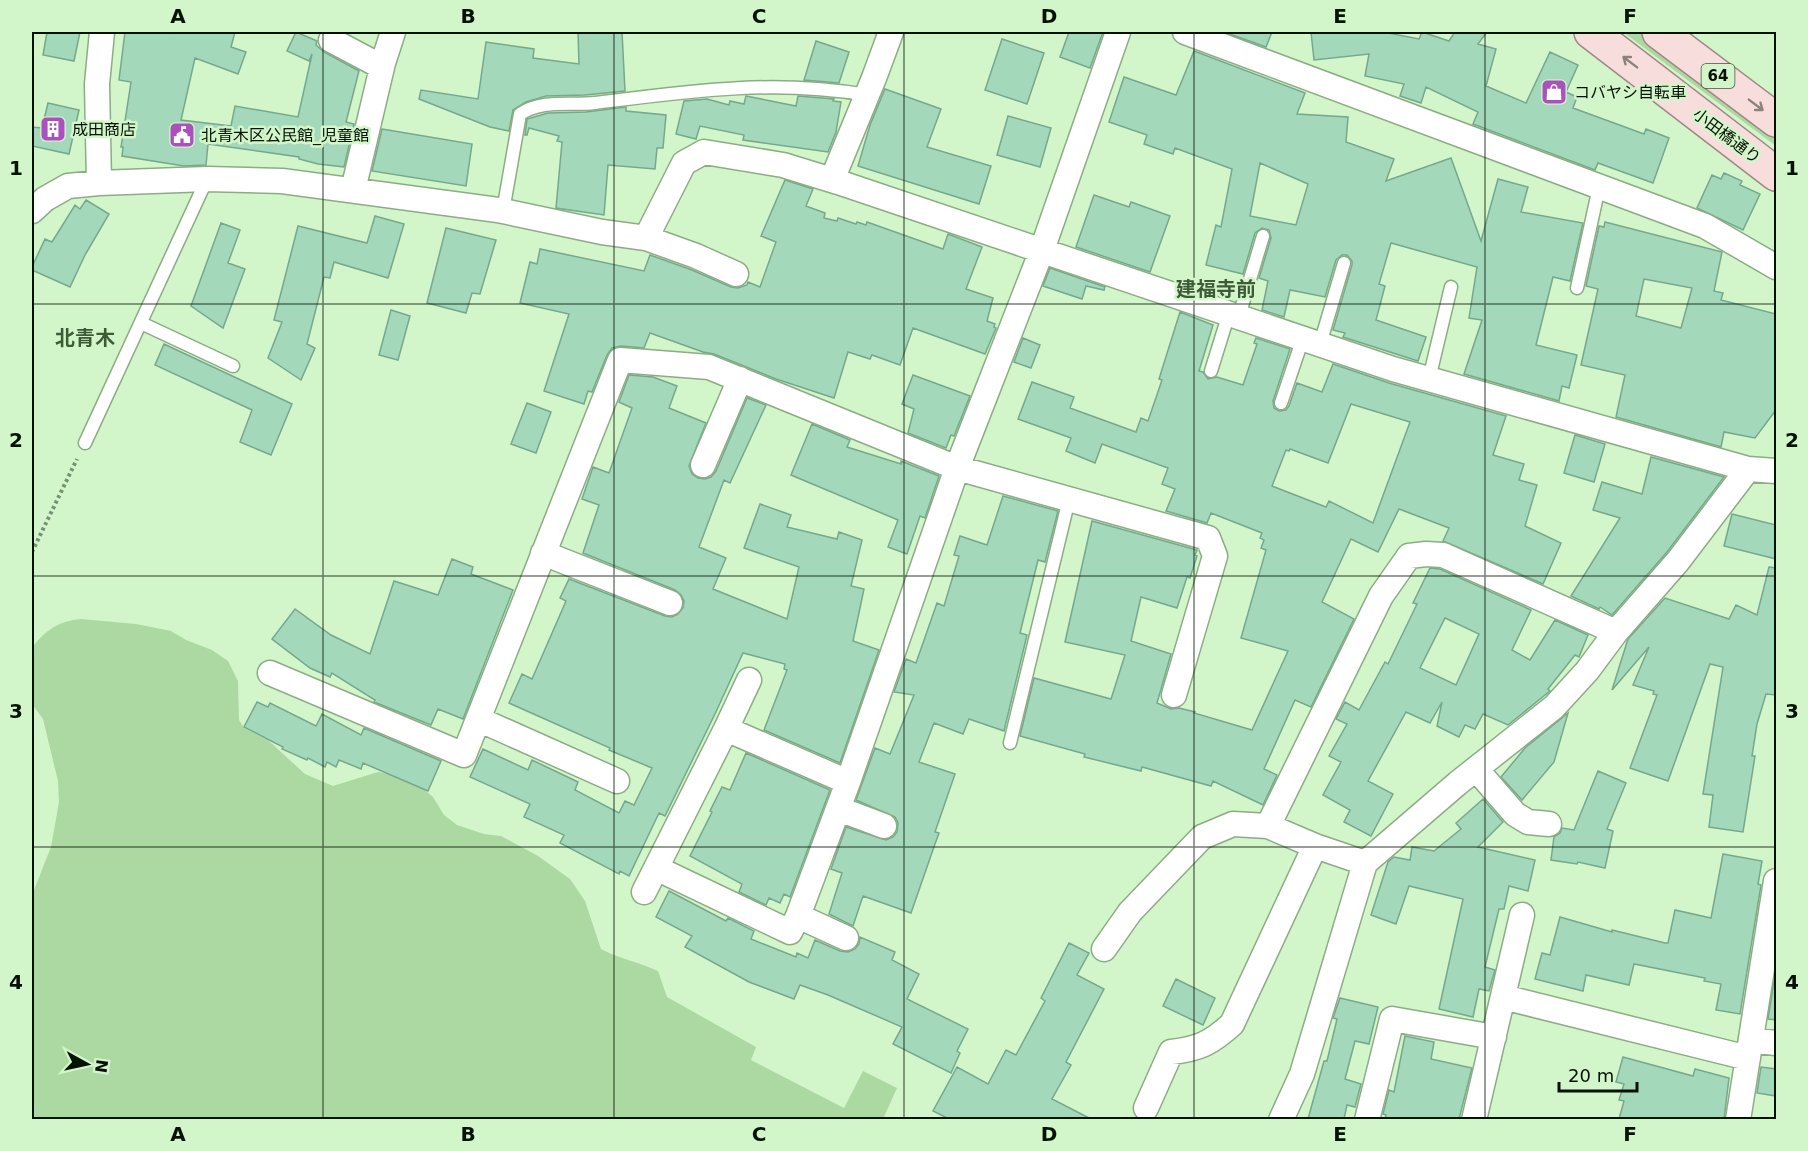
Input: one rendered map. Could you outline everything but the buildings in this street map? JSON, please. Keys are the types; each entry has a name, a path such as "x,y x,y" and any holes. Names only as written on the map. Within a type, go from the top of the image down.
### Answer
{"main road":[{"name":"小田橋通り","path":"1591,32 1776,174"},
{"name":"64","path":"1659,32 1776,120"}],"street":[{"path":"99,183 97,84 102,32"},
{"path":"353,190 382,67 393,32"},
{"path":"832,180 891,32"},
{"path":"656,868 790,932 839,809 957,468 1042,250 1118,32"},
{"path":"1185,32 1705,226 1776,267"},
{"path":"332,40 382,67"},
{"path":"645,238 684,163 704,152 783,165 1393,369 1748,469 1776,471"},
{"path":"32,211 68,186 207,179 282,180 502,211 602,232 645,238 696,256 736,274"},
{"path":"270,673 464,754 620,360 709,366 957,468 1208,538 1215,556 1173,695"},
{"path":"703,465 740,379"},
{"path":"1281,1119 1302,1074 1365,863 1476,769 1554,707 1587,671 1616,632 1678,561 1748,469"},
{"path":"543,554 670,603"},
{"path":"1268,826 1381,596 1409,556 1443,555 1616,632"},
{"path":"644,892 749,680"},
{"path":"478,719 617,781"},
{"path":"726,729 848,782"},
{"path":"1476,769 1515,814 1528,822 1549,824"},
{"path":"839,809 885,826"},
{"path":"1104,949 1130,912 1202,837 1233,824 1268,826 1315,846 1365,863"},
{"path":"1146,1108 1171,1052 1193,1050 1215,1040 1232,1024 1315,846"},
{"path":"1738,1119 1773,920 1776,881"},
{"path":"1474,1119 1522,915"},
{"path":"798,916 846,938"},
{"path":"1503,997 1750,1049 1776,1043"},
{"path":"1367,1119 1392,1019 1494,1037"}],"lane":[{"path":"502,211 520,114 531,107 544,104 592,103 654,94 738,87 783,86 840,90 867,95"},
{"path":"85,443 207,179"},
{"path":"1577,288 1599,187"},
{"path":"1211,371 1263,236"},
{"path":"1281,403 1312,341 1344,262"},
{"path":"1429,379 1451,287"},
{"path":"141,323 233,366"},
{"path":"1010,743 1070,499"}],"path":[{"path":"32,552 85,443"}],"green space":[{"path":"1623,32 1642,32 1776,135 1776,146"},
{"path":"81,619 136,624 171,631 186,640 212,650 228,661 238,681 239,720 244,728 269,741 305,774 333,786 378,772 400,776 419,785 433,797 444,815 457,825 484,834 501,836 538,856 570,879 585,901 601,949 658,971 667,997 756,1047 751,1060 844,1108 863,1071 897,1088 883,1119 32,1119 32,895 51,847 59,802 58,781 43,719 32,704 32,648 53,628"}],"place":[{"name":"コバヤシ自転車","path":"1554,92"},
{"name":"成田商店","path":"53,129"},
{"name":"北青木区公民館_児童館","path":"182,135"}],"district":[{"name":"建福寺前","path":"1216,289"},
{"name":"北青木","path":"85,338"}]}
